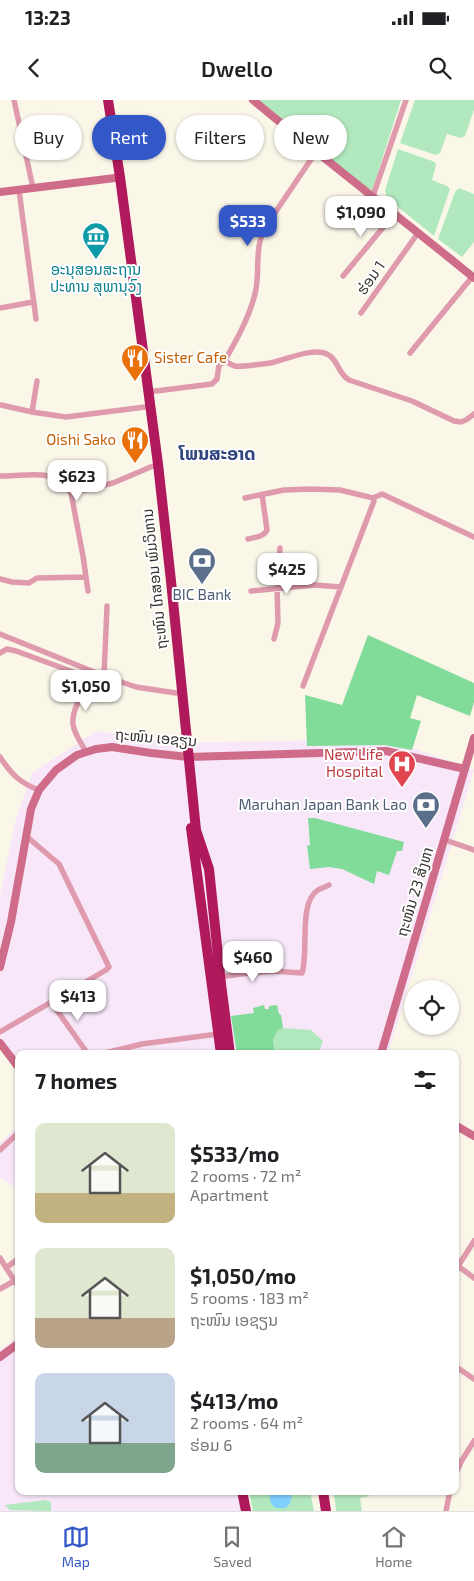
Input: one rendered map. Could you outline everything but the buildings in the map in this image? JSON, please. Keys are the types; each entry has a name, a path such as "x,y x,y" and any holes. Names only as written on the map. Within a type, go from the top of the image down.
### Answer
{"highway":[{"name":"ຖະໜົນ ໄກສອນ ພົມວິຫານ","path":"107,100 106,115 166,573 176,694 196,830 209,869 229,1050"},
{"name":"ຖະໜົນ ໄກສອນ ພົມວິຫານ","path":"107,100 120,177 171,574 185,756 220,1050"},
{"path":"243,1495 246,1511"},
{"path":"324,1495 326,1511"}],"main road":[{"path":"254,100 274,117"},
{"path":"326,160 395,213 473,278"},
{"path":"0,192 115,178"},
{"name":"ຖະໜົນ 23 ສິງຫາ","path":"382,1050 474,738"},
{"name":"ຖະໜົນ ເອຊຽນ","path":"0,967 11,922 31,810 40,790 56,770 77,755 96,749 112,747 185,756 386,751 465,769"},
{"path":"0,1042 15,1063"},
{"path":"0,1047 11,1058"},
{"path":"459,1127 474,1136"},
{"path":"0,1357 15,1345"}],"street":[{"path":"14,100 32,188"},
{"path":"373,196 406,100"},
{"path":"148,392 212,384 217,379 219,365 224,362 240,332 255,293 260,238 311,160"},
{"path":"20,190 36,319"},
{"path":"343,276 395,213"},
{"name":"ຮ່ອມ 1","path":"361,313 418,233"},
{"path":"410,353 473,278"},
{"path":"0,308 33,302"},
{"path":"224,362 230,362 235,366 264,363 313,352 322,352 334,359 342,374 349,380 412,401 454,421 462,422 474,414"},
{"path":"32,412 37,381"},
{"path":"1,404 32,412 66,417 145,407"},
{"path":"71,493 112,483 153,466"},
{"path":"0,476 52,476 62,481 71,493 88,591"},
{"path":"245,498 284,490 340,490 373,498 382,494 474,537"},
{"path":"248,539 262,536 266,530 262,494"},
{"path":"303,686 374,501 373,498"},
{"path":"274,639 278,623 277,587 280,548"},
{"path":"0,579 29,583 36,578 86,577"},
{"path":"251,591 277,587 316,585 341,588"},
{"path":"104,676 107,606"},
{"path":"0,634 93,672 136,687 176,694"},
{"path":"0,653 7,649 16,651 90,678"},
{"path":"86,752 75,730 72,719 93,672"},
{"path":"0,757 18,780 40,790"},
{"path":"0,1032 109,967 59,864 26,836"},
{"path":"445,840 474,850"},
{"path":"220,977 272,971 284,971 291,974 302,973 308,904 317,890 329,885"},
{"path":"51,1002 85,1050"},
{"path":"117,1050 142,1044 218,1034"},
{"path":"0,1150 15,1136"},
{"path":"459,1263 474,1240"},
{"path":"0,1258 14,1281 0,1289"},
{"path":"6,1268 15,1261"},
{"path":"459,1270 474,1278"},
{"path":"459,1369 474,1379"},
{"path":"459,1466 474,1442"},
{"path":"446,1511 449,1495"}],"shaded area":[{"path":"97,731 173,743 388,739 474,770 410,980 404,980 404,1001 389,1050 15,1050 15,1066 0,1045 0,895 16,819 32,773"},
{"path":"15,1129 15,1188 0,1177 0,1143"},
{"path":"15,1340 15,1495 240,1495 244,1511 0,1511 0,1350"}],"green space":[{"path":"259,100 401,100 372,191 331,160 347,160 347,115 276,115"},
{"path":"415,100 474,100 474,110 465,136 461,138 447,134 440,153 436,155 400,143"},
{"path":"398,149 435,162 432,180 450,189 434,236 387,198 385,190"},
{"path":"459,188 474,194 474,242 462,257 438,239 455,192"},
{"path":"368,635 474,683 474,702 470,716 417,695 410,718 421,721 412,750 384,745 307,746 305,695 342,705"},
{"path":"308,818 315,818 404,842 402,851 397,851 389,875 377,871 374,884 342,869 329,867 310,869 307,846 310,845"},
{"path":"264,1005 265,1009 269,1009 269,1006 277,1005 283,1028 278,1030 273,1040 274,1050 236,1050 231,1016 254,1013 253,1008"},
{"path":"283,1028 311,1030 323,1041 320,1050 274,1050 273,1040 278,1030"},
{"path":"250,1495 311,1495 314,1511 253,1511"},
{"path":"334,1495 369,1495 360,1498 362,1511 336,1511"},
{"path":"45,1500 51,1502 51,1511 10,1510 5,1505"}],"water":[{"path":"291,1495 291,1501 285,1508 276,1508 270,1501 270,1496"}],"place":[{"name":"ອະນຸສອນສະຖານ ປະທານ ສຸພານຸວົງ","path":"96,260"},
{"name":"Sister Cafe","path":"135,382"},
{"name":"Oishi Sako","path":"135,464"},
{"name":"BIC Bank","path":"202,585"},
{"name":"New Life Hospital","path":"402,788"},
{"name":"Maruhan Japan Bank Lao","path":"426,829"}],"district":[{"name":"ໂພນສະອາດ","path":"217,454"}]}
